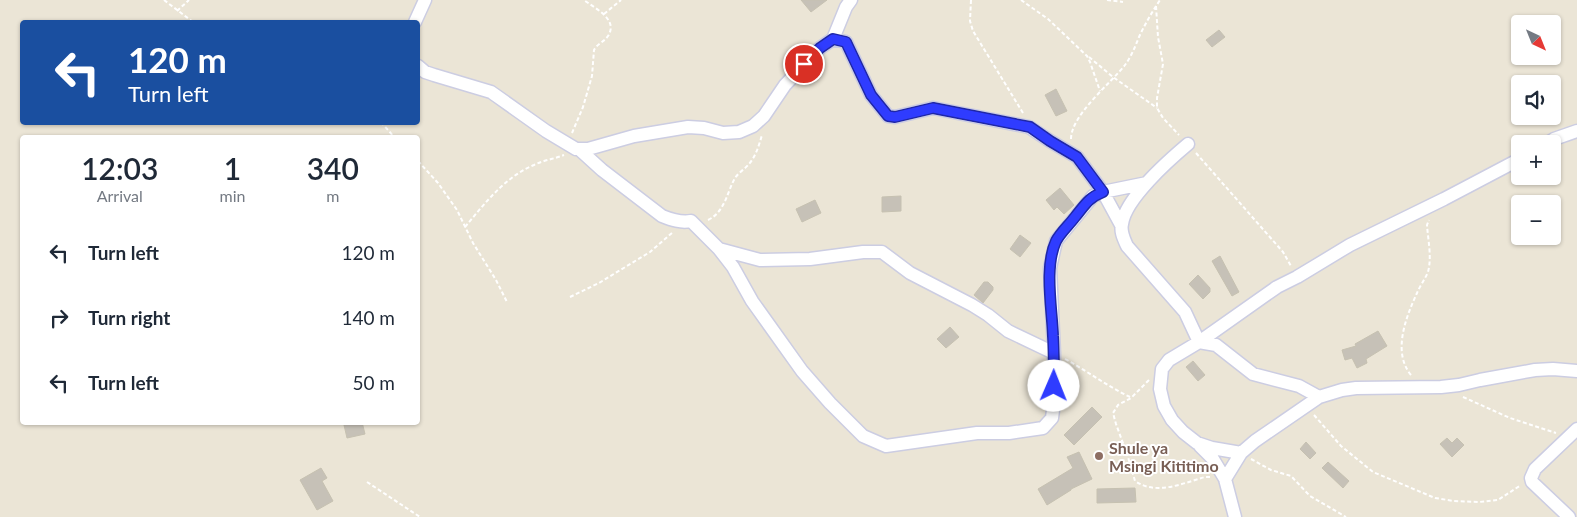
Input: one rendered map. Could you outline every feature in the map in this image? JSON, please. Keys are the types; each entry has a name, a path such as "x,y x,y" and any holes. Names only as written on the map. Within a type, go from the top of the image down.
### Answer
{"street":[{"path":"416,20 425,0"},
{"path":"574,148 688,127 723,132 739,132 753,126 764,116 792,78 820,48 833,39 850,0"},
{"path":"833,39 846,42 871,95 888,116 895,117 933,108 1030,127 1077,157 1103,192 1121,225 1122,236 1128,246 1185,312 1199,342"},
{"path":"420,68 425,72 491,92 530,121 574,148 662,216 672,220 688,222 720,249 766,321 811,382 863,436 886,446 977,433 1009,434 1043,428 1052,418 1054,402 1050,268 1056,241 1093,196 1103,192 1147,183"},
{"path":"1561,136 1577,130"},
{"path":"1121,225 1125,213 1147,183 1163,165 1188,144"},
{"path":"1235,517 1225,479 1213,459 1197,443 1182,432 1164,406 1160,389 1162,369 1170,360 1277,287 1297,277 1350,244 1511,164"},
{"path":"720,249 760,260 810,259 863,252 882,252 910,273 988,315 1008,331 1054,353"},
{"path":"1199,342 1216,346 1253,374 1298,386 1319,397"},
{"path":"1225,479 1241,453 1273,428 1319,397 1356,388 1440,387 1535,370 1577,371"},
{"path":"1569,517 1532,482 1531,478 1535,469 1574,432"},
{"path":"1197,443 1212,448 1241,453"}],"path":[{"path":"164,0 190,20"},
{"path":"177,11 189,0"},
{"path":"465,226 491,196 514,176 533,165 562,156 574,148 592,76 594,50 606,39 610,31 610,26 604,14 584,0"},
{"path":"604,14 621,0"},
{"path":"971,0 970,22 973,32 1030,127"},
{"path":"1021,0 1048,19 1087,56 1113,77 1157,108 1163,118 1283,252 1297,277"},
{"path":"1107,0 1123,2"},
{"path":"1077,157 1072,145 1071,136 1074,125 1100,91 1124,66 1144,26 1160,0"},
{"path":"1156,6 1158,36 1163,64 1157,108"},
{"path":"1087,56 1100,91"},
{"path":"570,297 594,286 650,252 688,222 711,219 718,213 727,198 736,176 749,165 755,154 764,128 764,116"},
{"path":"384,125 392,135"},
{"path":"420,162 450,199 507,302"},
{"path":"1420,386 1406,369 1402,358 1402,347 1408,312 1417,291 1428,273 1430,263 1428,225 1433,204"},
{"path":"1054,353 1131,398"},
{"path":"1162,369 1143,384 1131,398 1115,408 1114,417 1135,481 1147,488 1167,488 1205,477 1225,479"},
{"path":"1440,387 1510,418 1555,433 1574,432"},
{"path":"1307,405 1341,446 1373,472 1435,498 1470,502 1498,500 1531,478"},
{"path":"1241,453 1271,470 1291,476 1310,496 1346,517"},
{"path":"367,482 420,517"}],"building":[{"path":"801,0 827,0 811,12"},
{"path":"1219,30 1225,37 1212,47 1206,40"},
{"path":"1056,89 1067,111 1056,116 1045,95"},
{"path":"1060,188 1074,205 1064,214 1057,207 1054,210 1046,200"},
{"path":"901,196 901,211 882,212 882,197"},
{"path":"815,200 821,213 802,222 796,209"},
{"path":"1020,235 1031,243 1020,257 1010,249"},
{"path":"1220,256 1239,292 1232,296 1212,261"},
{"path":"1198,275 1210,288 1210,292 1203,299 1189,284"},
{"path":"984,282 988,282 993,287 993,290 983,303 974,295"},
{"path":"950,327 959,337 946,348 937,339"},
{"path":"1378,331 1387,346 1366,359 1367,363 1357,368 1352,358 1345,360 1342,350 1356,346 1355,344"},
{"path":"1193,361 1205,375 1198,381 1186,367"},
{"path":"1092,407 1102,417 1074,445 1064,435"},
{"path":"344,425 363,425 365,434 347,438"},
{"path":"1447,438 1452,443 1457,438 1464,445 1452,457 1440,444"},
{"path":"1306,442 1316,453 1310,459 1300,449"},
{"path":"1079,452 1092,479 1071,489 1047,505 1038,489 1073,468 1067,457"},
{"path":"1328,462 1349,481 1343,488 1322,468"},
{"path":"321,468 327,478 322,481 333,501 317,510 300,480"},
{"path":"1135,488 1136,502 1097,503 1097,489"}],"place":[{"name":"Shule ya Msingi Kititimo","path":"1099,456"}],"route":[{"path":"804,64 820,48 833,39 846,42 871,95 888,116 895,117 918,110 933,108 1003,120 1030,127 1077,157 1092,176 1103,192 1093,196 1086,203 1056,241 1052,254 1050,295 1054,386"}]}
